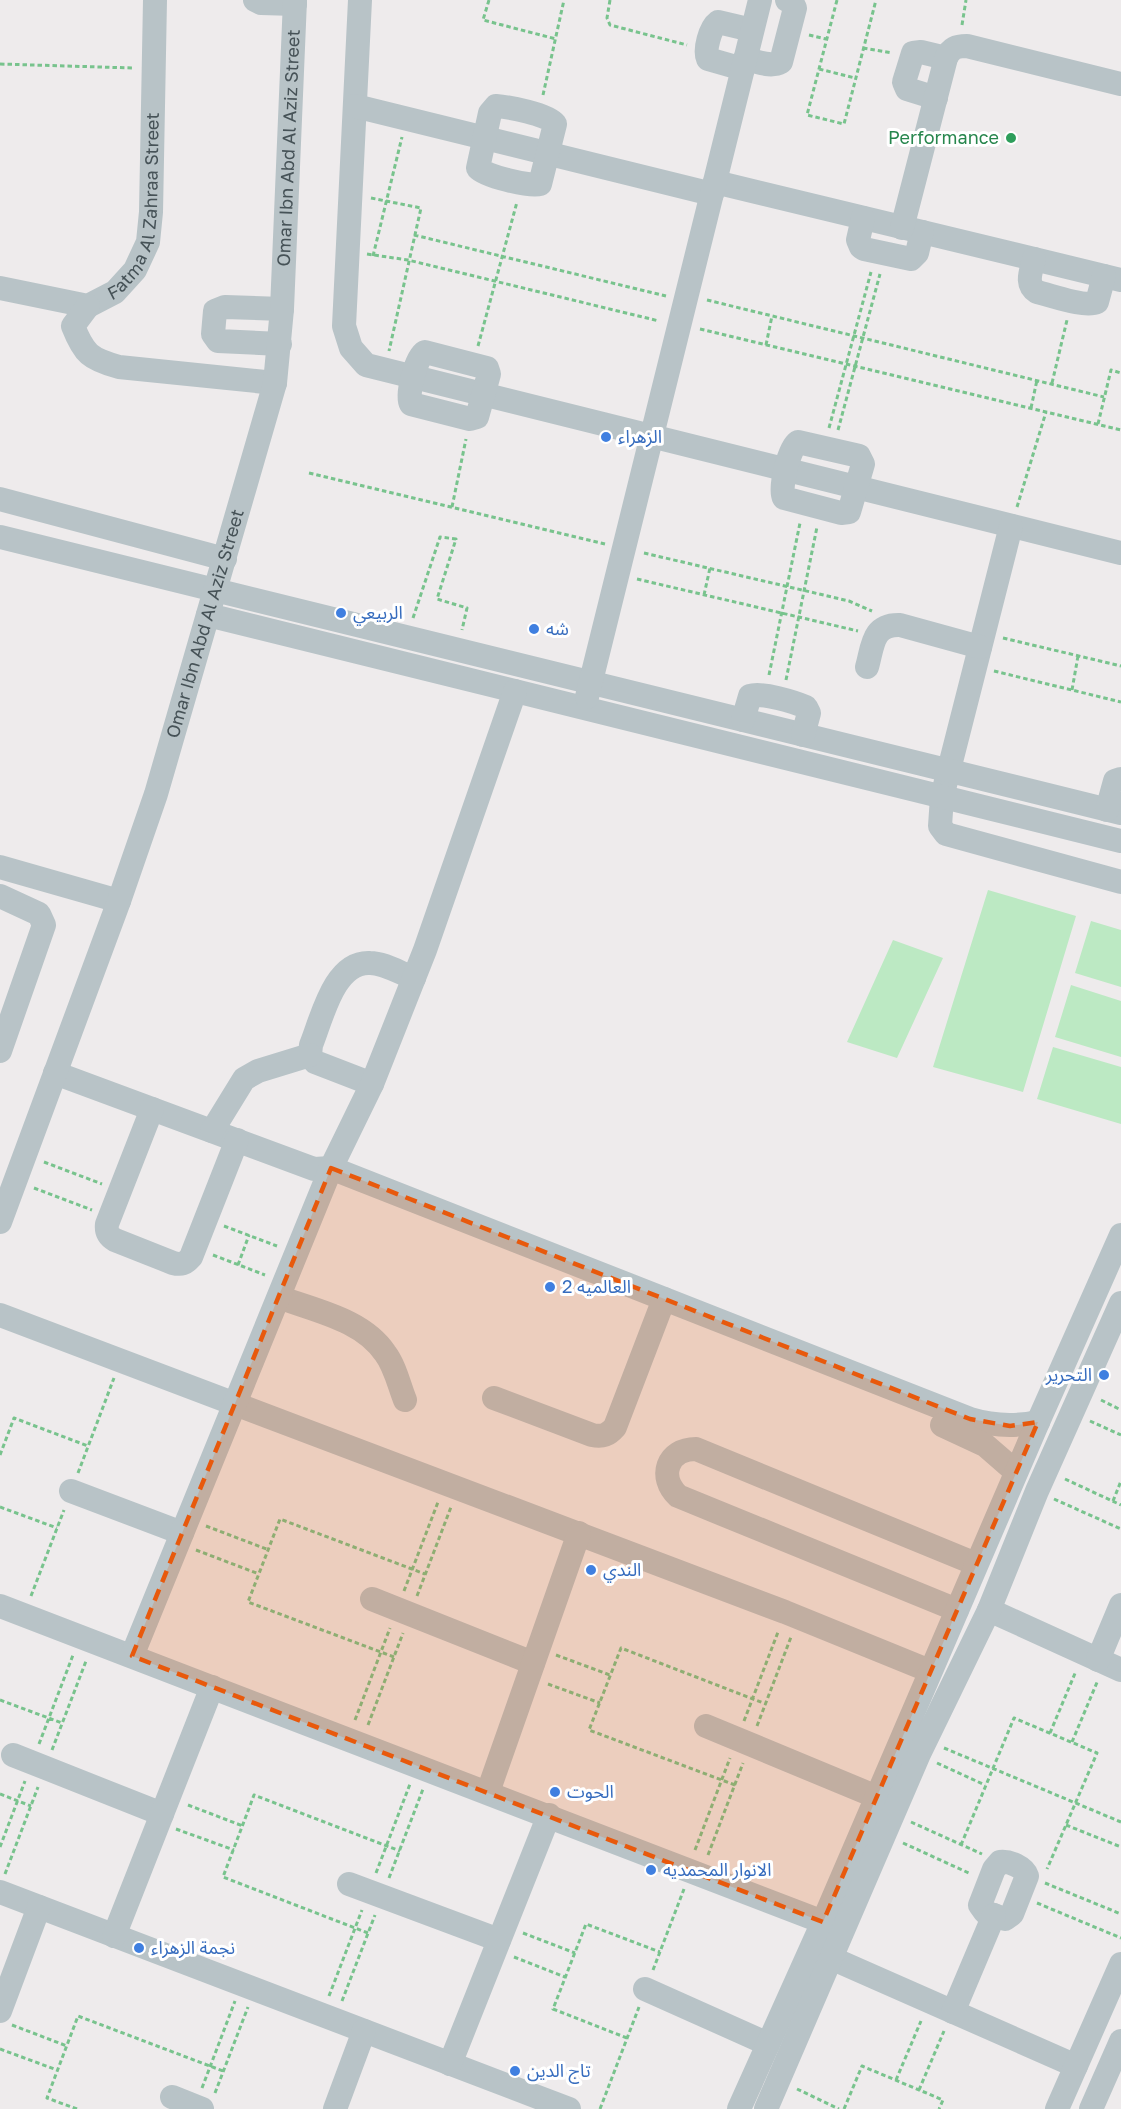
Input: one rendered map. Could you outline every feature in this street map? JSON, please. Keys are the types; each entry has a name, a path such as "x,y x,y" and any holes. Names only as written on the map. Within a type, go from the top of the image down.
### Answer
{"street":[{"name":"Fatma Al Zahraa Street","path":"0,288 88,306 115,291 135,270 148,242 151,212 155,0"},
{"path":"255,0 261,3 295,2"},
{"path":"360,0 344,326 351,348 366,365 385,371 414,375 1121,553"},
{"path":"584,708 760,0"},
{"path":"752,30 718,22 712,28 706,50 708,59 744,64 775,65 781,62 795,8 792,2 787,0"},
{"name":"Omar Ibn Abd Al Aziz Street","path":"0,1222 119,902 156,794 275,383 282,309 295,2"},
{"path":"936,98 910,91 904,86 913,53 952,52 967,46 1121,84"},
{"path":"863,218 859,244 864,249 906,259 914,257 912,230 936,98 952,52"},
{"path":"355,106 549,153 863,218 912,230 1034,259 1113,278 1097,302 1088,304 1071,300 1033,289 1029,281 1034,259"},
{"path":"496,106 539,116 552,120 555,124 540,184 522,183 484,173 477,168 490,113 496,106"},
{"path":"88,306 74,326 81,347 97,361 119,367 275,383"},
{"path":"280,344 218,341 213,334 213,317 215,311 225,307 282,309"},
{"path":"425,352 473,364 484,366 489,370 477,417 470,419 411,404 409,397 419,356 425,352"},
{"path":"798,442 829,448 855,454 862,460 863,464 849,512 841,513 788,500 782,494 792,448 798,442"},
{"path":"0,499 225,559"},
{"path":"1011,526 942,797 940,826 946,834 1121,882"},
{"path":"0,537 1114,812 1113,785 1115,781 1121,779"},
{"path":"208,615 1121,841"},
{"path":"867,668 883,630 900,625 980,649"},
{"path":"132,1656 297,1254 324,1173 372,1084 425,950 515,691"},
{"path":"743,720 750,696 754,694 803,705 808,710 803,735"},
{"path":"0,867 119,902"},
{"path":"0,896 39,914 44,925 0,1051"},
{"path":"310,1055 311,1045 335,986 345,971 362,963 371,963 414,978"},
{"path":"310,1055 319,1064 372,1084"},
{"path":"212,1131 244,1079 258,1071 310,1055"},
{"path":"55,1073 324,1173 662,1306 970,1419 1010,1426 1038,1422"},
{"path":"152,1109 106,1231 109,1237 173,1263 180,1265 186,1263 194,1248 237,1140"},
{"path":"766,2109 831,1958 885,1815 930,1671 1038,1422 1118,1249"},
{"path":"282,1290 355,1325 372,1338 386,1354 405,1401"},
{"path":"739,2109 823,1922 922,1747 989,1610 1041,1481 1121,1303"},
{"path":"495,1398 592,1435 601,1437 609,1434 615,1427 662,1306"},
{"path":"662,1306 961,1432 991,1449 1016,1472"},
{"path":"0,1315 579,1533 798,1617 930,1671"},
{"path":"957,1610 678,1496 668,1482 666,1474 668,1465 679,1452 696,1449 976,1564"},
{"path":"71,1491 183,1532"},
{"path":"488,1792 579,1533"},
{"path":"372,1599 533,1662"},
{"path":"989,1610 1102,1662 1121,1605"},
{"path":"0,1606 823,1922"},
{"path":"114,1936 212,1687"},
{"path":"706,1726 885,1815"},
{"path":"13,1755 163,1811"},
{"path":"450,2064 549,1815"},
{"path":"1004,1862 1022,1868 1029,1884 1011,1917 1005,1919 985,1912 980,1905 994,1872 1004,1862"},
{"path":"350,1884 500,1939"},
{"path":"0,1892 569,2109"},
{"path":"6,2018 39,1907"},
{"path":"952,2012 994,1915"},
{"path":"831,1958 1076,2066"},
{"path":"1057,2109 1121,1964"},
{"path":"645,1989 768,2044"},
{"path":"335,2109 364,2031"},
{"path":"1091,2109 1120,2048"},
{"path":"172,2097 203,2105"}],"path":[{"path":"489,0 483,20 556,39"},
{"path":"539,116 564,0"},
{"path":"610,0 607,18 610,25 706,50"},
{"path":"837,0 807,115 843,124 876,0"},
{"path":"952,52 966,0"},
{"path":"864,48 911,57"},
{"path":"0,64 153,69"},
{"path":"819,69 855,78"},
{"path":"373,256 407,118"},
{"path":"473,364 522,183"},
{"path":"351,195 421,208 385,371"},
{"path":"414,235 502,257 772,316 1104,397"},
{"path":"348,250 373,256 408,260 1121,430"},
{"path":"829,448 846,364 881,253"},
{"path":"829,448 856,366 881,253"},
{"path":"1052,384 1071,300"},
{"path":"766,345 772,316"},
{"path":"1098,424 1111,370 1121,373"},
{"path":"1030,408 1037,380"},
{"path":"1011,526 1046,412"},
{"path":"452,507 470,419"},
{"path":"309,473 864,606 883,630"},
{"path":"773,698 787,586 813,506"},
{"path":"773,698 798,618 804,590 813,506"},
{"path":"407,637 440,537 456,539 437,599 467,608 457,649"},
{"path":"704,595 710,568"},
{"path":"617,575 798,618 883,630"},
{"path":"980,649 1078,656 1121,666"},
{"path":"980,649 1072,690 1121,702"},
{"path":"1072,690 1078,656"},
{"path":"25,1155 120,1191"},
{"path":"15,1180 110,1216"},
{"path":"206,1219 297,1254"},
{"path":"238,1265 249,1235"},
{"path":"194,1248 238,1265 282,1290"},
{"path":"1072,1412 1121,1435"},
{"path":"0,1455 1,1447 14,1418 88,1446"},
{"path":"1041,1481 1121,1505"},
{"path":"1041,1481 1121,1529"},
{"path":"1113,1501 1121,1481"},
{"path":"0,1507 57,1528"},
{"path":"394,1657 249,1602 259,1574 280,1519 425,1574"},
{"path":"183,1532 268,1550"},
{"path":"183,1532 259,1574"},
{"path":"735,1785 589,1730 610,1675 621,1648 766,1704"},
{"path":"533,1662 610,1675"},
{"path":"533,1662 600,1703"},
{"path":"1050,1733 1102,1662"},
{"path":"1072,1742 1102,1662"},
{"path":"0,1700 62,1723"},
{"path":"962,1845 1014,1718 1097,1753 1066,1825 1029,1884"},
{"path":"922,1747 993,1768 1121,1822"},
{"path":"922,1747 986,1786"},
{"path":"0,1794 31,1806"},
{"path":"368,1933 223,1877 254,1795 400,1851"},
{"path":"163,1811 243,1826"},
{"path":"163,1811 234,1850"},
{"path":"885,1815 962,1845 994,1872"},
{"path":"885,1815 994,1872"},
{"path":"1066,1825 1121,1847"},
{"path":"1029,1884 1121,1914"},
{"path":"1029,1884 1121,1938"},
{"path":"627,2038 553,2009 565,1977 586,1924 660,1952"},
{"path":"500,1939 575,1953"},
{"path":"500,1939 565,1977"},
{"path":"203,2105 210,2066 248,1987"},
{"path":"203,2105 223,2071 248,1987"},
{"path":"896,2080 929,2002"},
{"path":"919,2090 952,2012"},
{"path":"77,2109 47,2098 78,2016 223,2071"},
{"path":"6,2018 67,2046"},
{"path":"0,2049 57,2070"},
{"path":"844,2109 862,2066 943,2100 939,2109"},
{"path":"779,2080 839,2109"}],"highlighted area":[{"path":"331,1168 970,1419 1010,1426 1038,1422 823,1922 132,1656"}],"green space":[{"path":"988,890 1076,916 1023,1092 933,1067"},
{"path":"1091,921 1121,930 1121,987 1075,973"},
{"path":"893,940 943,958 897,1058 847,1042"},
{"path":"1071,985 1121,1001 1121,1057 1055,1037"},
{"path":"1053,1047 1121,1067 1121,1124 1037,1099"}],"place":[{"name":"Performance","path":"1011,138"},
{"name":"الزهراء","path":"606,437"},
{"name":"الربيعي","path":"341,613"},
{"name":"شه","path":"534,629"},
{"name":"العالميه 2","path":"550,1287"},
{"name":"التحرير","path":"1104,1375"},
{"name":"الندي","path":"591,1570"},
{"name":"الحوت","path":"555,1792"},
{"name":"الانوار المحمديه","path":"651,1870"},
{"name":"نجمة الزهراء","path":"139,1948"},
{"name":"تاج الدين","path":"515,2071"}]}
